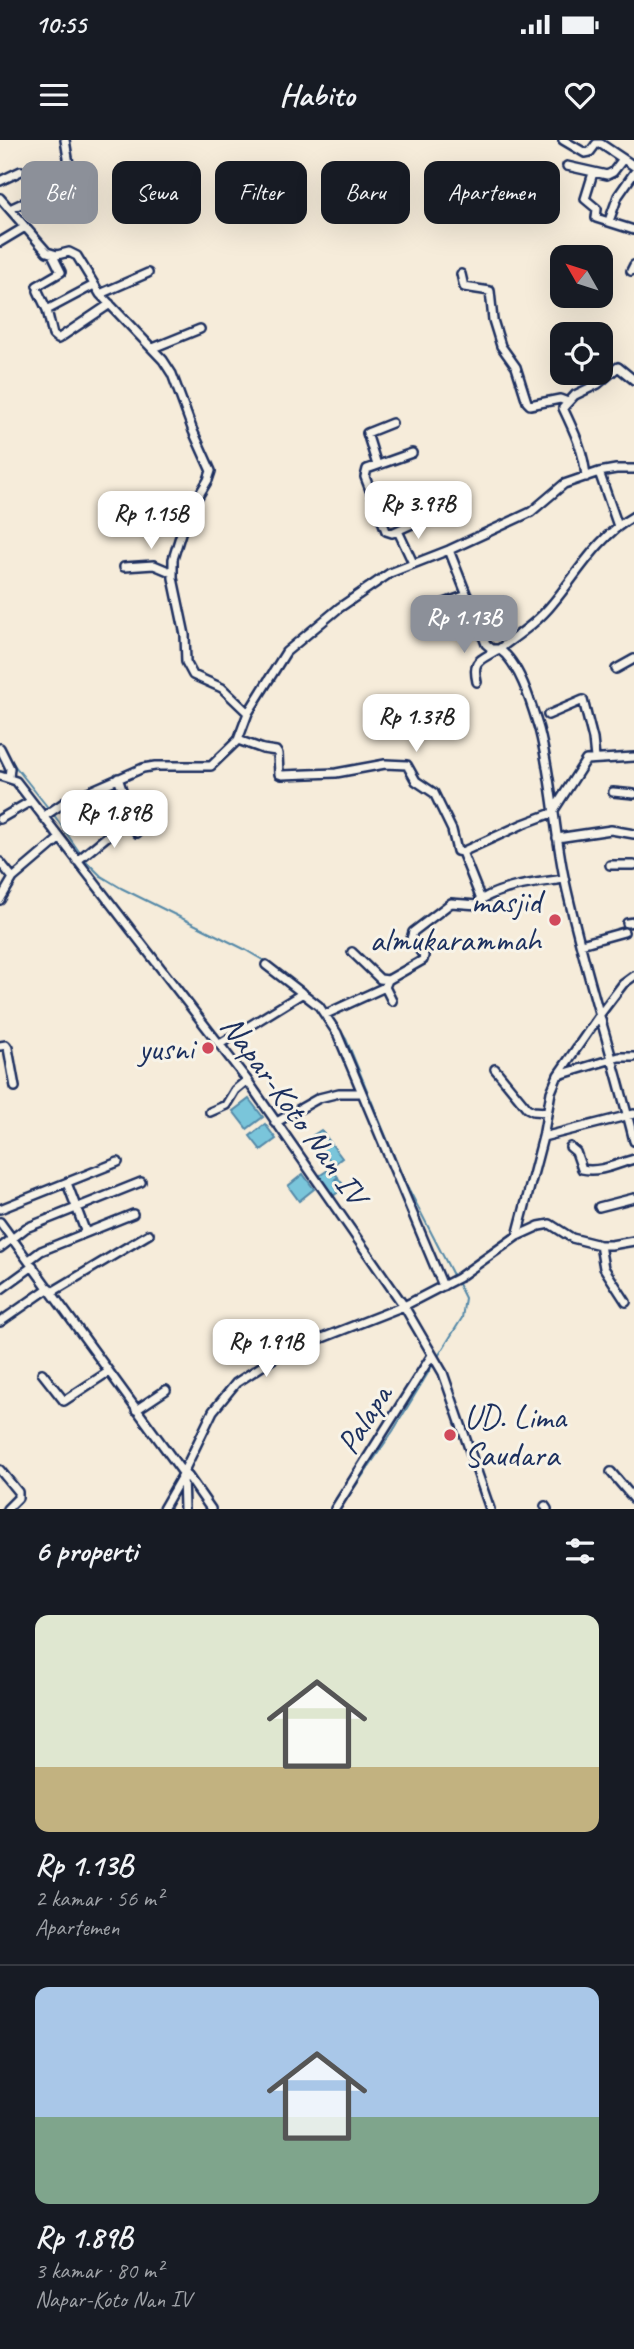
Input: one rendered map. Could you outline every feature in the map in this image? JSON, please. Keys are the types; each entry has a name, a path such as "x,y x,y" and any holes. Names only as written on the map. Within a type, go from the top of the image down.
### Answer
{"street":[{"path":"10,209 70,181 65,140"},
{"path":"563,140 585,153 600,143 634,166"},
{"path":"567,166 604,175 610,174 623,159"},
{"path":"0,181 21,171"},
{"path":"593,173 586,201 597,209 596,218 634,230"},
{"path":"609,221 618,196 634,173"},
{"path":"0,198 44,249 52,254 61,272 38,289 53,335 58,339 110,304"},
{"path":"0,242 25,227"},
{"path":"52,254 69,252 76,255 100,294 153,348 172,373 211,471 211,476 191,507 181,530 173,559 173,573 185,635 187,668 193,675 222,688 248,713"},
{"path":"100,294 148,273"},
{"path":"461,274 464,287 490,291 496,331 502,349 516,367 527,402 530,405 560,399 568,402"},
{"path":"47,310 94,285"},
{"path":"153,348 200,329"},
{"path":"586,477 579,443 563,408 575,395 598,384 618,367 634,380"},
{"path":"377,465 367,433 392,423"},
{"path":"412,453 367,469 365,477 386,531 392,533 423,519"},
{"path":"43,817 65,802 136,771 155,766 211,766 241,741 248,713 277,665 292,646 339,608 390,573 511,523 538,507 560,486 599,472 634,469"},
{"path":"599,472 618,526"},
{"path":"375,502 414,488"},
{"path":"477,682 474,667 476,663 544,613 597,546 618,526 634,516"},
{"path":"398,531 413,563"},
{"path":"449,550 486,644 506,655 515,667 534,716 549,772 552,813 565,879 612,1058 631,1115 634,1141"},
{"path":"124,567 154,565 173,573"},
{"path":"431,608 467,595"},
{"path":"615,670 634,659"},
{"path":"548,715 583,700 595,758"},
{"path":"241,741 276,751 279,774 282,775 336,773 385,764 407,765 416,781 433,793 452,830 457,851 462,852 552,813 586,760 634,757"},
{"path":"0,748 10,768 9,778 0,776"},
{"name":"Napar-Koto Nan IV","path":"9,778 16,781 247,1080 404,1306 434,1358 452,1397 490,1509"},
{"path":"118,778 137,833"},
{"path":"613,792 634,794"},
{"path":"0,819 32,802"},
{"path":"77,860 132,816"},
{"path":"557,838 611,830 634,834"},
{"path":"0,900 13,878 60,838"},
{"path":"462,852 482,900"},
{"path":"0,862 13,878"},
{"path":"610,865 634,865"},
{"path":"328,1013 387,983 423,960 424,956 411,939 413,932 449,904 455,902 478,905 494,892 565,879"},
{"path":"581,944 624,932"},
{"path":"352,953 387,983 392,1001"},
{"path":"266,965 328,1013 362,1093 451,1282"},
{"path":"517,1236 551,1092 558,1075 623,984 634,976"},
{"path":"220,1044 303,993"},
{"path":"0,1046 6,1045 8,1048 15,1087"},
{"path":"558,1075 612,1058 634,1057"},
{"path":"495,1069 527,1108 547,1112"},
{"path":"210,1112 226,1105 247,1080"},
{"path":"275,1123 319,1098 339,1093 362,1093"},
{"path":"542,1137 631,1115"},
{"path":"570,1147 576,1152 582,1169 586,1170 602,1169 634,1159"},
{"path":"0,1209 118,1162"},
{"path":"0,1248 26,1228 141,1182"},
{"path":"67,1183 86,1233"},
{"path":"599,1207 634,1198"},
{"path":"0,1290 41,1251 133,1214"},
{"path":"0,1222 182,1475 184,1509"},
{"path":"163,1509 219,1402 236,1383 279,1354 404,1306 451,1282 517,1236 539,1226 550,1224 572,1238 600,1245 634,1241"},
{"path":"0,1322 50,1290 149,1234"},
{"path":"600,1245 604,1268 626,1302"},
{"name":"Palapa","path":"335,1509 434,1358"},
{"path":"42,1373 64,1401 108,1372"},
{"path":"136,1410 166,1390"},
{"path":"0,1470 18,1492 18,1499 7,1509"},
{"path":"611,1472 634,1499"},
{"path":"182,1475 188,1476 211,1509"}],"water":[{"path":"249,1099 263,1117 247,1129 233,1111"},
{"path":"265,1124 276,1139 261,1150 250,1136"},
{"path":"321,1130 342,1158 333,1165 312,1136"},
{"path":"331,1168 338,1177 334,1180 338,1178 345,1187 333,1196 319,1176"},
{"path":"303,1174 314,1189 299,1201 288,1186"}],"waterway":[{"path":"4,749 49,809"},
{"path":"54,815 80,853"},
{"path":"84,859 101,876 121,888 266,962"},
{"path":"274,967 286,976"},
{"path":"330,1014 346,1039 403,1178 454,1277"},
{"path":"437,1358 462,1318 465,1298 457,1282"},
{"path":"340,1509 393,1431 434,1363"}],"place":[{"name":"masjid almukarammah","path":"555,920"},
{"name":"yusni","path":"208,1048"},
{"name":"UD. Lima Saudara","path":"450,1435"}]}
